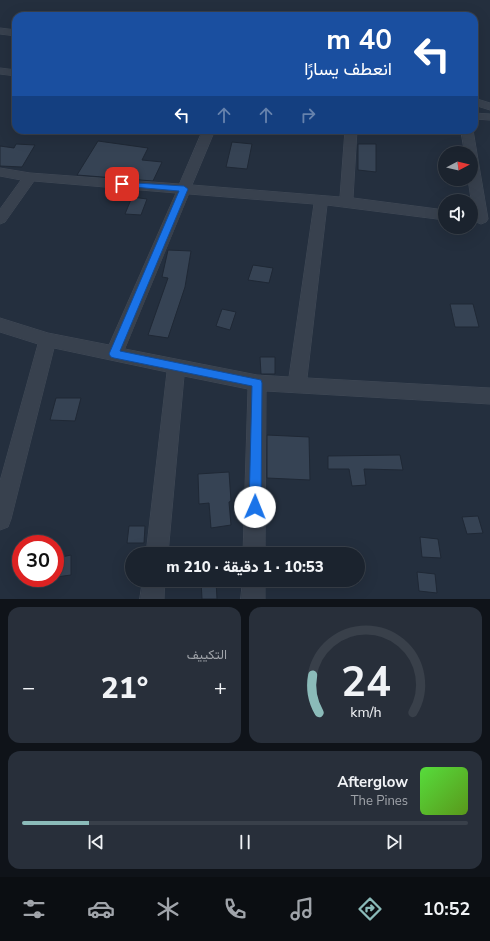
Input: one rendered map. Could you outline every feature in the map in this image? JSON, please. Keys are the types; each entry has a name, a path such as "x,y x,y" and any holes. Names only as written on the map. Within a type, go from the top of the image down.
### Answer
{"street":[{"path":"0,31 12,32"},
{"path":"0,71 12,72"},
{"path":"478,102 490,107"},
{"path":"478,116 490,117"},
{"path":"114,354 207,134"},
{"path":"346,202 351,134"},
{"path":"468,134 470,146"},
{"path":"0,172 30,176 346,202 438,214"},
{"path":"0,219 30,176"},
{"path":"476,186 481,219"},
{"path":"298,385 321,200"},
{"path":"0,326 48,340 257,383 490,396"},
{"path":"0,519 48,340"},
{"path":"158,547 176,366"},
{"path":"254,547 257,383"},
{"path":"152,599 153,587"},
{"path":"253,599 254,587"}],"building":[{"path":"98,141 148,148 142,160 162,162 153,181 77,175"},
{"path":"232,142 252,144 247,169 226,167"},
{"path":"16,144 35,145 22,167 0,166 0,146 14,148"},
{"path":"358,144 376,144 376,172 358,170"},
{"path":"132,197 147,199 141,215 125,214"},
{"path":"168,250 191,251 185,287 168,338 148,335 168,278 162,277"},
{"path":"253,265 273,268 269,283 248,280"},
{"path":"450,304 473,304 479,327 455,327"},
{"path":"222,309 236,312 230,330 216,326"},
{"path":"260,357 275,357 275,374 261,374"},
{"path":"56,398 81,398 75,421 50,420"},
{"path":"267,435 309,437 310,480 267,478"},
{"path":"400,455 403,470 364,469 366,485 352,486 349,469 328,469 328,456"},
{"path":"229,472 231,525 211,528 209,503 199,504 198,474"},
{"path":"478,516 483,533 467,534 462,517"},
{"path":"129,526 145,526 144,543 127,543"},
{"path":"420,537 438,539 441,558 422,557"},
{"path":"71,555 71,575 64,576 64,556"},
{"path":"417,572 435,574 437,593 419,591"},
{"path":"201,587 216,587 217,599 202,599"}],"route":[{"path":"122,184 184,189 114,354 257,383 255,507"}]}
